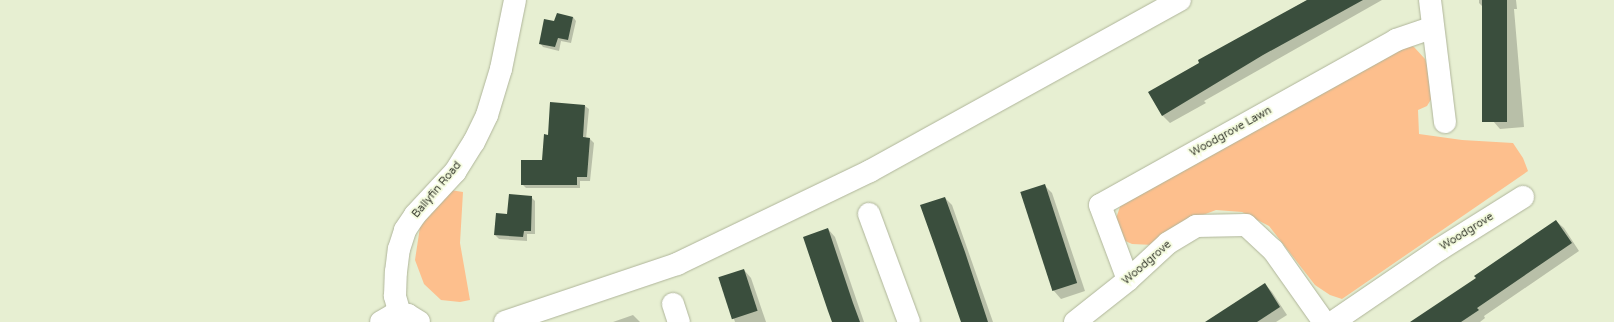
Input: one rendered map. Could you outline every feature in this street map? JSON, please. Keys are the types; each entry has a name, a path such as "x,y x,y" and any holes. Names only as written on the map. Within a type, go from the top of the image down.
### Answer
{"street":[{"name":"Ballyfin Road","path":"400,319 395,296 396,272 399,249 405,230 414,215 455,172 474,142 487,115 501,69 515,0"},
{"path":"505,322 677,264 870,171 1180,0"},
{"path":"1430,0 1445,122"},
{"name":"Woodgrove Lawn","path":"1128,280 1100,205 1396,40 1434,27"},
{"name":"Woodgrove","path":"1333,322 1440,249 1523,197"},
{"path":"869,214 909,322"},
{"name":"Woodgrove","path":"1075,322 1128,280 1168,243 1196,226 1246,225 1273,250 1324,322"}],"shaded area":[{"path":"1406,43 1414,47 1425,59 1432,77 1433,96 1427,106 1418,110 1419,134 1462,140 1513,143 1523,158 1528,171 1342,299 1330,295 1315,285 1269,226 1242,212 1216,210 1187,221 1154,245 1132,244 1121,239 1114,224 1121,204"},
{"path":"450,190 463,192 460,243 470,300 460,302 441,300 424,284 415,260 420,227"}],"building":[{"path":"1307,0 1363,0 1263,55 1162,116 1148,92 1199,63 1198,60"},
{"path":"1482,0 1507,0 1507,122 1482,122"},
{"path":"557,13 573,17 568,40 558,38 555,47 539,44 544,19 554,21"},
{"path":"550,102 585,105 583,137 590,138 587,177 577,177 577,185 521,185 521,160 542,160 544,134 548,135"},
{"path":"1045,184 1077,283 1052,291 1020,192"},
{"path":"509,194 532,196 531,231 524,231 523,237 494,235 496,213 507,214"},
{"path":"945,197 988,322 961,322 920,205"},
{"path":"1556,220 1572,243 1477,308 1479,310 1461,322 1410,322 1476,278 1474,276"},
{"path":"828,228 860,322 832,322 828,311 803,237"},
{"path":"744,269 758,311 732,319 718,277"},
{"path":"1265,283 1280,307 1257,322 1205,322"}]}
